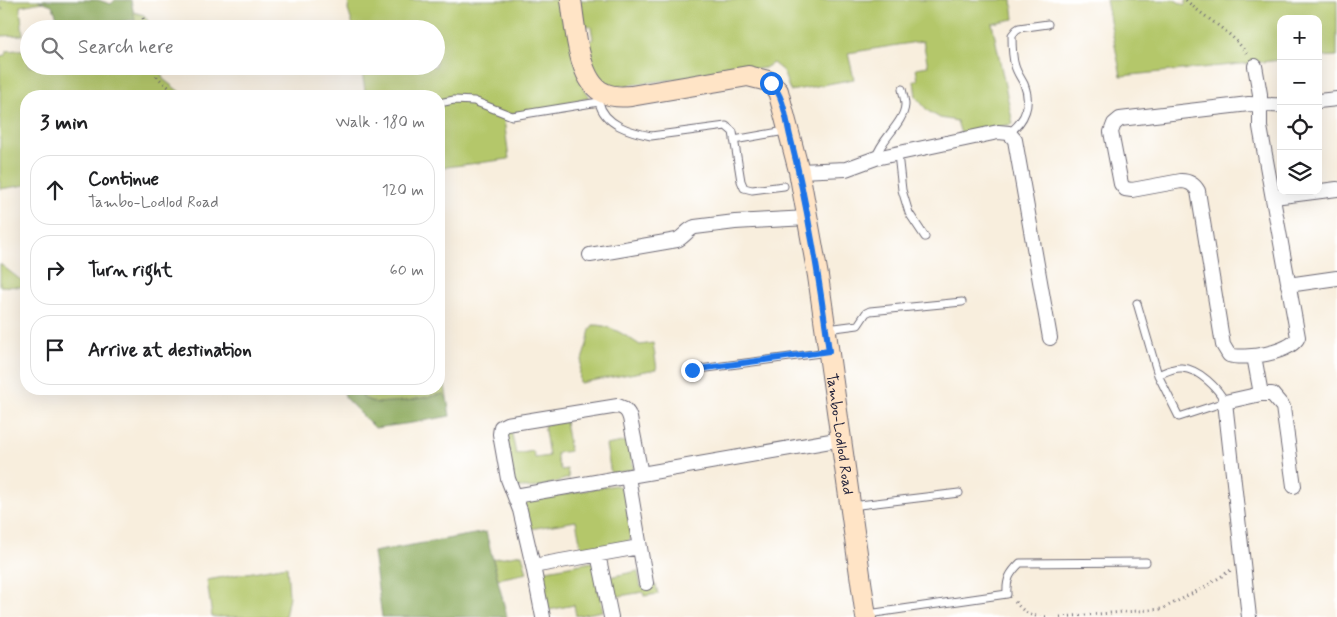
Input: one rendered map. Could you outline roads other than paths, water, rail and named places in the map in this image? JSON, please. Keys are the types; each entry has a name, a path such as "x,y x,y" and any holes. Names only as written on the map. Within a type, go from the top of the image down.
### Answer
{"street":[{"path":"572,0 584,69 601,98"},
{"path":"1254,66 1260,104 1260,127 1298,334 1297,339 1284,349 1240,358 1229,354 1223,345 1198,191 1195,186 1186,181 1132,190 1125,189 1121,184 1111,132 1114,124 1120,119 1260,104 1277,105"},
{"name":"Tambo-Lodlod Road","path":"601,98 631,96 743,77 756,77 768,81 778,91 808,218 842,439 865,616"},
{"path":"1322,101 1337,99"},
{"path":"798,171 846,169 876,158 998,132 1009,133 1015,140 1050,338"},
{"path":"1274,197 1337,189"},
{"path":"590,255 677,240 695,227 735,222 808,218"},
{"path":"1288,285 1337,278"},
{"path":"1254,356 1261,394"},
{"path":"1250,617 1225,402 1261,394 1272,394 1282,407 1294,486"},
{"path":"542,617 520,510 508,479 500,434 502,427 506,424 618,406 627,411 630,418 639,547 646,583"},
{"path":"515,496 842,439"},
{"path":"533,566 639,547"},
{"path":"598,554 611,617"}],"lane":[{"path":"1009,133 1023,119 1027,104 1026,89 1015,66 1012,35 1019,28 1048,24"},
{"path":"876,158 904,110 905,102 902,89"},
{"path":"445,102 454,100 474,101 512,116 601,98 601,109 610,121 640,134 661,136 726,126 732,130 741,181 744,188 752,190 784,186"},
{"path":"734,140 788,130"},
{"path":"898,154 902,190 909,213 925,237"},
{"path":"826,329 858,325 866,313 870,311 962,302"},
{"path":"1137,303 1158,375 1179,417 1225,402 1213,386 1199,374 1186,368 1176,368 1158,375"},
{"path":"692,370 829,351"},
{"path":"851,506 960,492"},
{"path":"865,616 1008,594 1009,574 1020,563 1146,562"}]}
